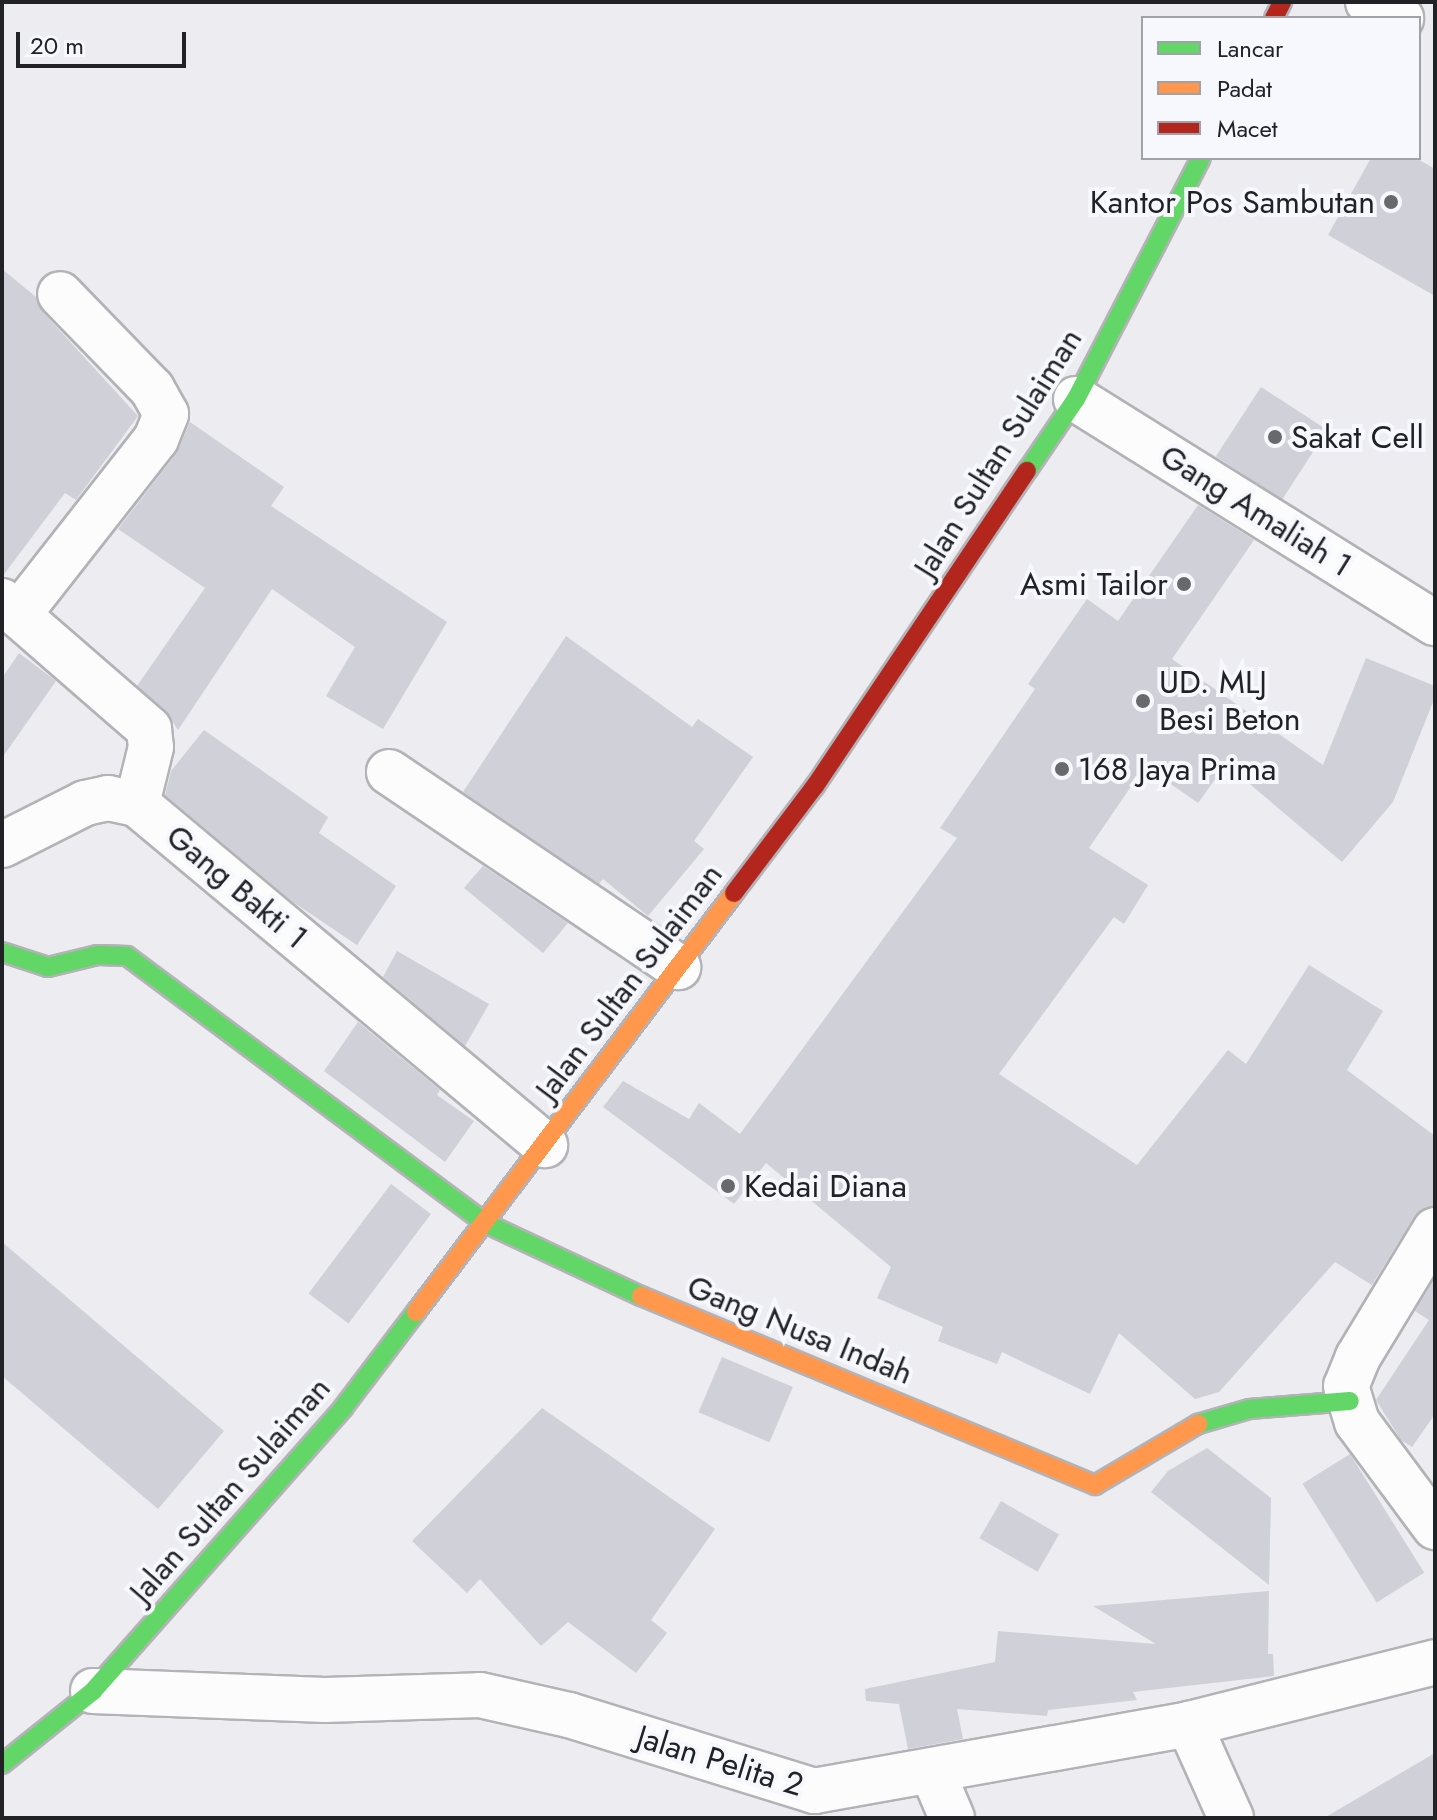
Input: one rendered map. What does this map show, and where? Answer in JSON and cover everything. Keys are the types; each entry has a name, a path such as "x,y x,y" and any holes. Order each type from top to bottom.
{"main road":[{"name":"Jalan Sultan Sulaiman","path":"2,1764 93,1691 343,1408 815,786 1076,399 1200,160"},
{"name":"Gang Nusa Indah","path":"2,952 48,967 98,955 127,956 485,1223 606,1282 1095,1485 1196,1425 1249,1409 1350,1401"}],"street":[{"path":"1368,2 1397,16"},
{"path":"10,608 156,439 166,414 152,389 60,294"},
{"name":"Gang Amaliah 1","path":"1076,399 1435,623"},
{"name":"Gang Bakti 1","path":"10,608 149,729 151,747 137,804 545,1145"},
{"path":"389,772 678,967"},
{"path":"2,845 85,803 108,798 137,804"},
{"path":"1435,1230 1350,1370 1346,1386 1357,1422 1435,1527"},
{"name":"Jalan Pelita 2","path":"93,1691 325,1700 480,1695 569,1715 814,1791 1189,1724 1435,1662"},
{"path":"1189,1724 1231,1818"},
{"path":"932,1771 952,1818"}],"building":[{"name":"Kantor Pos Sambutan","path":"1370,160 1419,160 1435,169 1435,296 1328,235"},
{"path":"2,269 36,297 42,311 138,416 76,500 65,493 2,577"},
{"name":"Sakat Cell","path":"1261,387 1327,430 1282,500 1216,457"},
{"path":"190,422 284,487 271,506 447,622 383,729 326,696 355,647 272,589 178,730 165,710 137,686 205,588 118,529 176,454"},
{"path":"1198,505 1254,540 1172,659 1323,765 1366,658 1435,686 1435,697 1393,802 1342,862 1226,764 1198,803 1145,766 1089,848 1148,885 1124,924 1114,917 999,1074 1137,1165 1228,1050 1246,1064 1309,965 1383,1011 1347,1070 1435,1136 1435,1205 1414,1217 1372,1285 1335,1262 1219,1392 1195,1399 1119,1333 1090,1394 1002,1352 997,1364 938,1341 943,1327 877,1298 891,1267 766,1163 734,1204 603,1107 623,1081 689,1119 699,1103 740,1134 957,838 940,828 1035,689 1028,684 1087,599 1118,621"},
{"path":"566,636 692,727 698,719 753,757 694,841 704,849 648,916 603,879 599,884 463,792"},
{"path":"19,653 56,681 2,758 2,678"},
{"path":"204,730 328,817 319,833 396,886 357,945 293,902 165,795 171,771"},
{"path":"483,866 568,923 543,953 464,888"},
{"path":"397,951 489,1004 465,1046 383,977"},
{"path":"358,1022 440,1090 437,1095 474,1121 445,1162 324,1071"},
{"path":"391,1184 431,1214 348,1324 309,1293"},
{"path":"2,1242 224,1431 158,1509 2,1376"},
{"path":"1435,1278 1435,1414 1412,1447 1401,1440 1376,1400 1429,1320 1415,1311"},
{"path":"722,1357 793,1387 769,1442 699,1412"},
{"path":"542,1408 715,1529 651,1620 667,1633 636,1673 568,1622 541,1646 480,1579 467,1593 412,1541"},
{"path":"1207,1448 1271,1498 1269,1585 1151,1492 1168,1471"},
{"path":"1350,1454 1424,1573 1377,1602 1303,1484"},
{"path":"1001,1501 1059,1534 1038,1572 980,1538"},
{"path":"1269,1591 1268,1654 1273,1654 1274,1676 1133,1692 1137,1700 1048,1710 1047,1716 957,1709 963,1739 908,1749 899,1704 866,1701 865,1689 995,1662 998,1631 1156,1644 1093,1606"},
{"path":"1435,1753 1435,1818 1324,1818"}],"traffic: fast":[{"path":"1027,471 1076,399 1200,160"},
{"path":"2,952 48,967 98,955 127,956 485,1223 641,1296"},
{"path":"2,1764 93,1691 343,1408 416,1312"},
{"path":"1198,1424 1249,1409 1350,1401"}],"traffic: slow":[{"path":"416,1312 734,893"},
{"path":"641,1296 1095,1485 1198,1424"}],"traffic: jam":[{"path":"1275,16 1282,2"},
{"path":"734,893 815,786 1027,471"}],"place":[{"name":"Kantor Pos Sambutan","path":"1391,202"},
{"name":"Sakat Cell","path":"1275,437"},
{"name":"Asmi Tailor","path":"1184,584"},
{"name":"UD. MLJ Besi Beton","path":"1143,701"},
{"name":"168 Jaya Prima","path":"1062,769"},
{"name":"Kedai Diana","path":"728,1186"}]}
